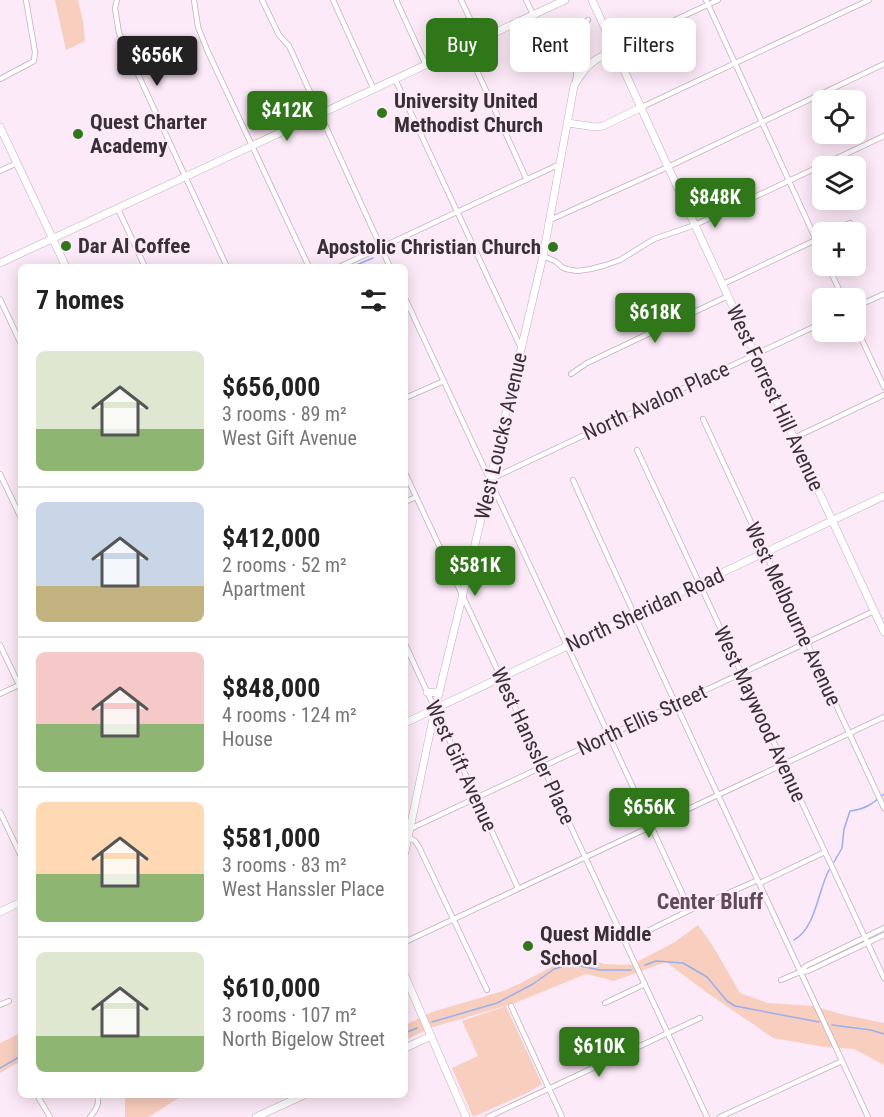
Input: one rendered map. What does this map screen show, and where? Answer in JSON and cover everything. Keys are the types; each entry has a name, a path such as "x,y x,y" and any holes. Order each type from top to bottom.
{"main road":[{"path":"498,31 565,0"},
{"name":"West Forrest Hill Avenue","path":"592,0 602,21"},
{"path":"574,86 587,66 602,56"},
{"path":"0,263 426,65"},
{"name":"West Forrest Hill Avenue","path":"626,72 884,632"},
{"name":"West Loucks Avenue","path":"408,837 435,708 543,256 574,86"},
{"path":"568,123 595,128 642,107"},
{"path":"0,127 65,264"},
{"name":"North Sheridan Road","path":"408,722 884,496"},
{"path":"427,692 439,693"},
{"path":"432,724 443,726"},
{"path":"0,912 18,903"},
{"path":"408,983 466,1117"},
{"path":"408,1047 431,1036"},
{"path":"260,1116 298,1098"}],"street":[{"path":"0,79 34,61 35,52 26,0"},
{"path":"117,0 115,8 119,33 226,264"},
{"path":"194,0 198,27 208,52 308,264"},
{"path":"262,0 279,35 289,46 389,264"},
{"path":"333,0 374,90"},
{"path":"396,0 426,65"},
{"path":"461,0 470,18"},
{"path":"526,0 533,14"},
{"path":"675,18 707,2 718,0"},
{"path":"642,107 869,0"},
{"path":"707,2 812,231"},
{"path":"550,220 884,64"},
{"path":"477,72 527,180"},
{"name":"West Loucks Avenue","path":"574,86 576,72"},
{"path":"396,79 521,348"},
{"path":"543,256 566,269 577,271 620,260 661,237 695,225 884,136"},
{"path":"0,171 17,163"},
{"path":"346,264 560,164"},
{"path":"118,208 144,264"},
{"path":"723,284 812,242"},
{"path":"866,302 884,294"},
{"path":"571,374 594,360 728,296"},
{"path":"0,299 18,338"},
{"path":"408,304 690,910"},
{"name":"North Avalon Place","path":"491,479 812,328"},
{"path":"863,342 884,387"},
{"path":"408,397 444,381"},
{"path":"794,438 884,395"},
{"name":"West Melbourne Avenue","path":"703,419 884,808"},
{"name":"West Maywood Avenue","path":"638,450 884,978"},
{"path":"0,474 18,512"},
{"name":"West Hanssler Place","path":"408,480 707,1117"},
{"path":"573,480 633,615 868,1117"},
{"path":"408,501 416,497"},
{"name":"North Ellis Street","path":"410,829 874,611"},
{"path":"0,645 18,682"},
{"name":"West Gift Avenue","path":"408,651 518,888"},
{"path":"0,694 18,687"},
{"path":"408,941 884,717"},
{"path":"0,812 18,850"},
{"path":"408,837 417,843 486,990"},
{"path":"626,942 690,910 825,852"},
{"path":"800,972 806,966 884,928"},
{"path":"782,980 807,971 884,935"},
{"path":"605,1003 645,984"},
{"path":"0,1005 9,1001"},
{"path":"511,1006 562,1117"},
{"path":"488,1117 700,1018"},
{"path":"720,1117 842,1061"},
{"path":"38,1098 50,1117"},
{"path":"90,1117 98,1107 98,1098"},
{"path":"42,1106 43,1117"}],"shaded area":[{"path":"55,0 78,0 83,22 85,41 66,50"},
{"path":"698,925 740,993 768,1003 813,1006 884,1023 884,1065 854,1049 825,1047 773,1038 666,962 614,981 586,974 515,1003 433,1027 408,1039 408,1024 432,1012 503,991 570,957 581,963 588,959 604,964 631,965 675,942"},
{"path":"506,1006 542,1084 473,1117 452,1068 478,1056 462,1021"},
{"path":"18,1034 18,1063 0,1073 0,1043"},
{"path":"125,1098 178,1098 149,1117 125,1117"}],"waterway":[{"path":"359,264 373,258"},
{"path":"834,862 842,848 844,829 850,811 868,806 884,794"},
{"path":"794,940 807,927 812,918 829,870"},
{"path":"645,965 656,961 683,963 707,977 727,1001 735,1006 819,1022"},
{"path":"432,1022 497,1003 533,984 554,969 564,966 575,965 600,970 631,970"},
{"path":"832,1025 884,1034"},
{"path":"408,1032 417,1028"},
{"path":"0,1068 18,1058"}],"place":[{"name":"University United Methodist Church","path":"382,113"},
{"name":"Quest Charter Academy","path":"78,134"},
{"name":"Dar Al Coffee","path":"66,246"},
{"name":"Apostolic Christian Church","path":"553,247"},
{"name":"Quest Middle School","path":"528,946"}],"district":[{"name":"Center Bluff","path":"710,901"}]}
